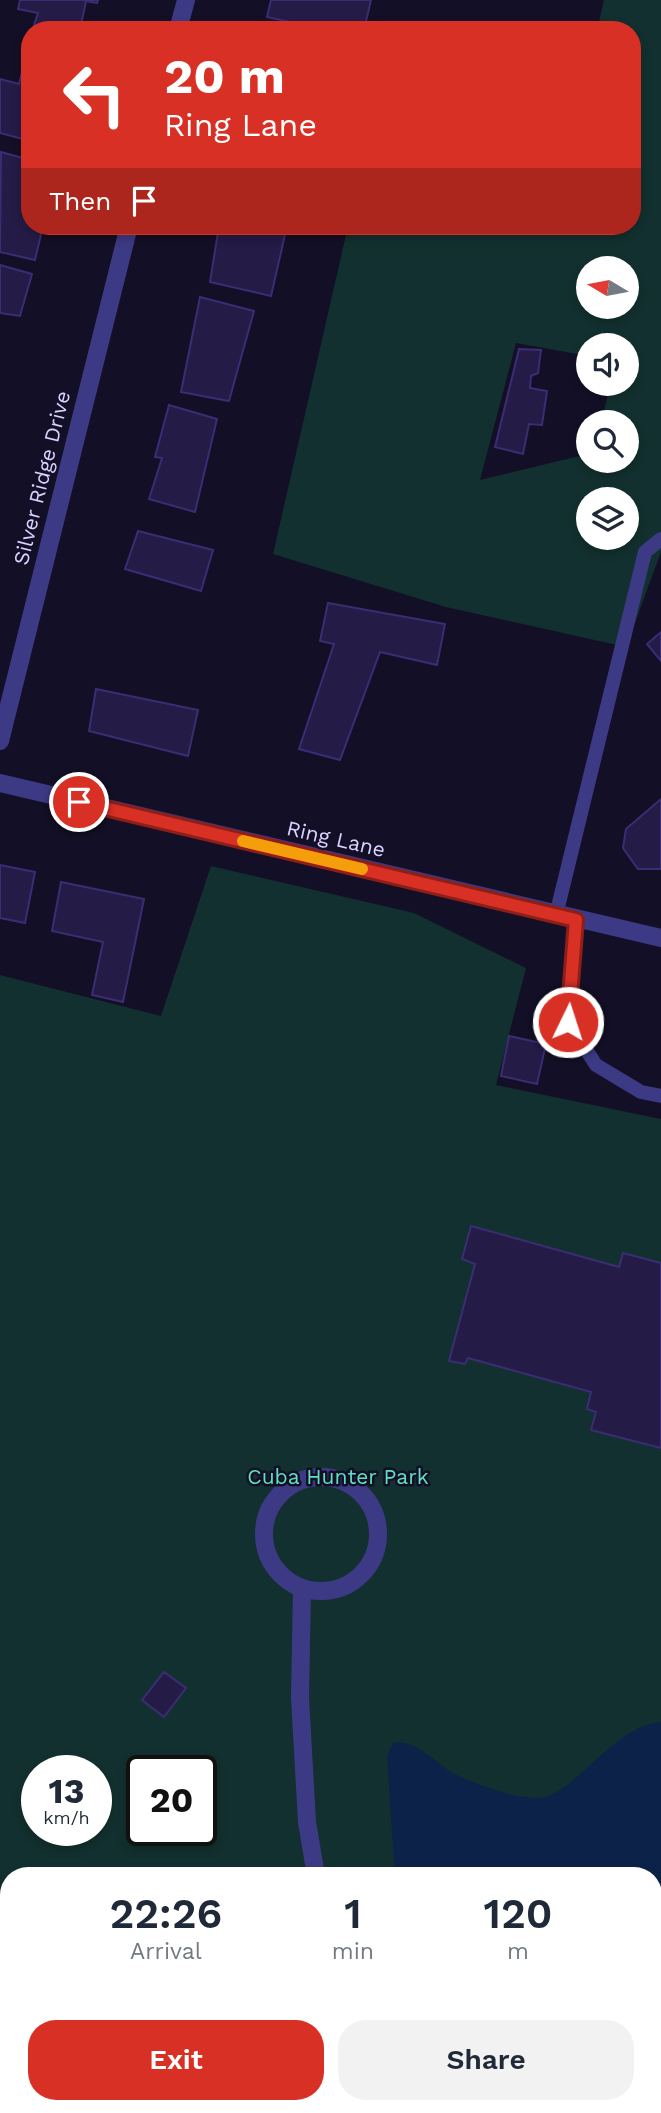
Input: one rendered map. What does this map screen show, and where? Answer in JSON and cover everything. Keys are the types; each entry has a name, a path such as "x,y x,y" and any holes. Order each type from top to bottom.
{"street":[{"path":"180,21 186,0"},
{"name":"Silver Ridge Drive","path":"0,741 127,235"},
{"name":"Ring Lane","path":"0,783 661,938"},
{"path":"316,1476 335,1477 352,1485 366,1497 376,1515 379,1534 375,1553 354,1581 337,1589 320,1592 302,1588 284,1579 271,1563 264,1544 264,1524 271,1505 283,1491 298,1480 316,1476"},
{"path":"302,1588 300,1698 307,1822 314,1867"}],"lane":[{"path":"556,915 645,552 661,539"},
{"path":"576,920 568,1022 596,1065 641,1092 661,1096"}],"green space":[{"path":"604,0 661,0 661,552 626,647 446,607 273,554 346,235 641,235 641,21 599,21","holes":["576,333 639,333 639,396 608,396 604,410 639,410 639,473 576,473 576,457 480,480 516,343 576,354"]},
{"name":"Cuba Hunter Park","path":"211,866 414,913 526,968 496,1085 661,1119 661,1867 0,1867 0,975 161,1016"}],"water":[{"path":"661,1722 661,1867 394,1867 387,1756 393,1743 419,1749 451,1772 477,1784 536,1798 564,1788 609,1748 643,1726"}],"building":[{"path":"20,0 98,0 97,3 86,1 82,21 35,21 38,13 18,9"},
{"path":"271,0 371,0 366,21 285,21 267,17"},
{"path":"21,76 21,139 0,133 0,79 19,84"},
{"path":"1,152 21,158 21,235 41,235 35,260 0,252"},
{"path":"218,235 285,235 271,296 210,282"},
{"path":"0,265 32,274 20,316 0,313"},
{"path":"200,297 254,311 229,401 181,392"},
{"path":"519,349 541,350 538,373 531,376 530,388 547,391 542,425 529,424 523,454 495,447"},
{"path":"169,405 217,419 195,512 149,499 162,458 155,457"},
{"path":"138,531 213,550 201,591 125,569"},
{"path":"328,603 445,624 437,665 380,652 340,760 299,749 334,644 320,641"},
{"path":"661,632 661,661 647,644"},
{"path":"96,689 198,710 188,756 89,731"},
{"path":"661,799 661,869 638,869 623,848 626,829"},
{"path":"0,865 35,872 25,923 0,918"},
{"path":"61,882 144,899 123,1002 92,995 103,942 52,931"},
{"path":"509,1036 546,1044 537,1084 501,1076"},
{"path":"471,1226 619,1267 623,1253 661,1263 661,1448 591,1430 596,1412 587,1409 591,1392 468,1358 465,1364 449,1361 475,1264 462,1259"},
{"path":"164,1672 186,1688 164,1717 142,1700"}],"slow traffic":[{"path":"243,841 362,869"}],"route":[{"path":"79,802 576,920 568,1022"}]}
